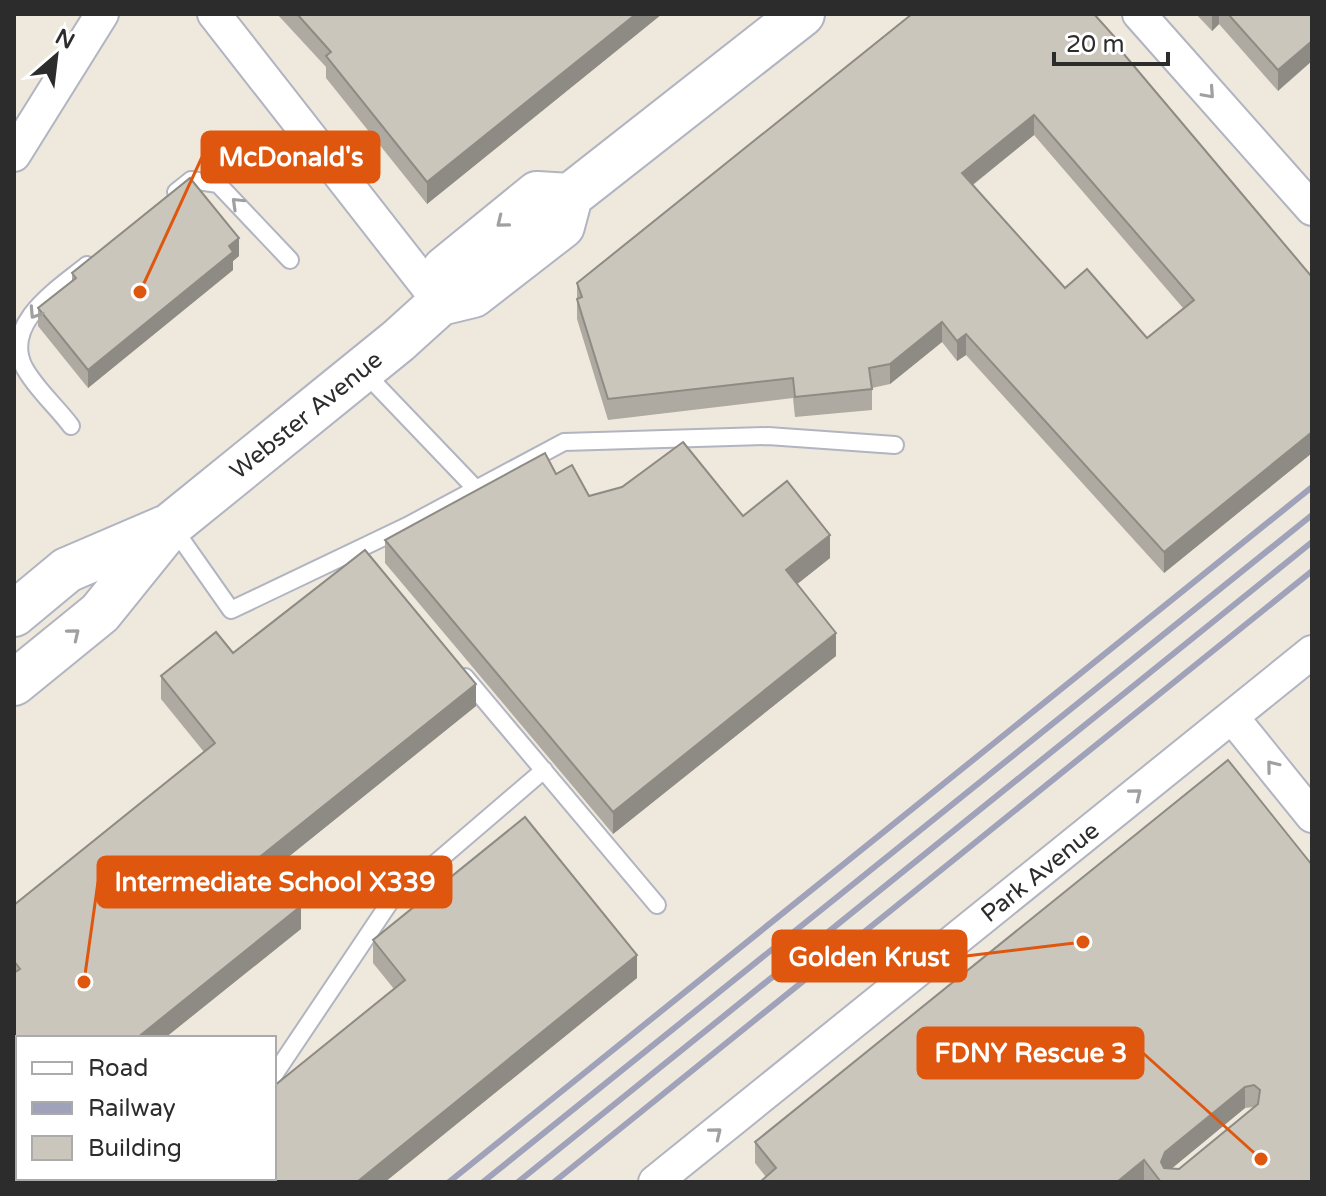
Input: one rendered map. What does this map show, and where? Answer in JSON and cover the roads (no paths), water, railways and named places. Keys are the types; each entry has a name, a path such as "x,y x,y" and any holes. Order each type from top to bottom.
{"main road":[{"path":"440,303 445,269 537,194 570,196 802,14"},
{"name":"Webster Avenue","path":"14,683 100,613 171,525 440,303"},
{"name":"Webster Avenue","path":"14,614 67,570 171,525"}],"street":[{"path":"14,155 102,14"},
{"path":"214,14 440,303"},
{"path":"1139,14 1312,209"},
{"name":"Park Avenue","path":"655,1182 1312,652"},
{"path":"1232,717 1312,816"}],"lane":[{"path":"167,199 191,180 218,184 290,260"},
{"path":"71,426 24,366 19,342 35,307 95,258"},
{"path":"362,370 476,489"},
{"path":"171,525 231,610 363,554 564,442 768,436 895,445"},
{"path":"454,664 657,905"},
{"path":"276,1072 390,902 544,770"}],"railway":[{"path":"449,1182 1312,487"},
{"path":"483,1182 1312,515"},
{"path":"518,1182 1312,542"},
{"path":"554,1182 1312,571"}],"place":[{"name":"McDonald's","path":"140,292"},
{"name":"Golden Krust","path":"1083,942"},
{"name":"Intermediate School X339","path":"84,982"},
{"name":"FDNY Rescue 3","path":"1261,1159"}]}
